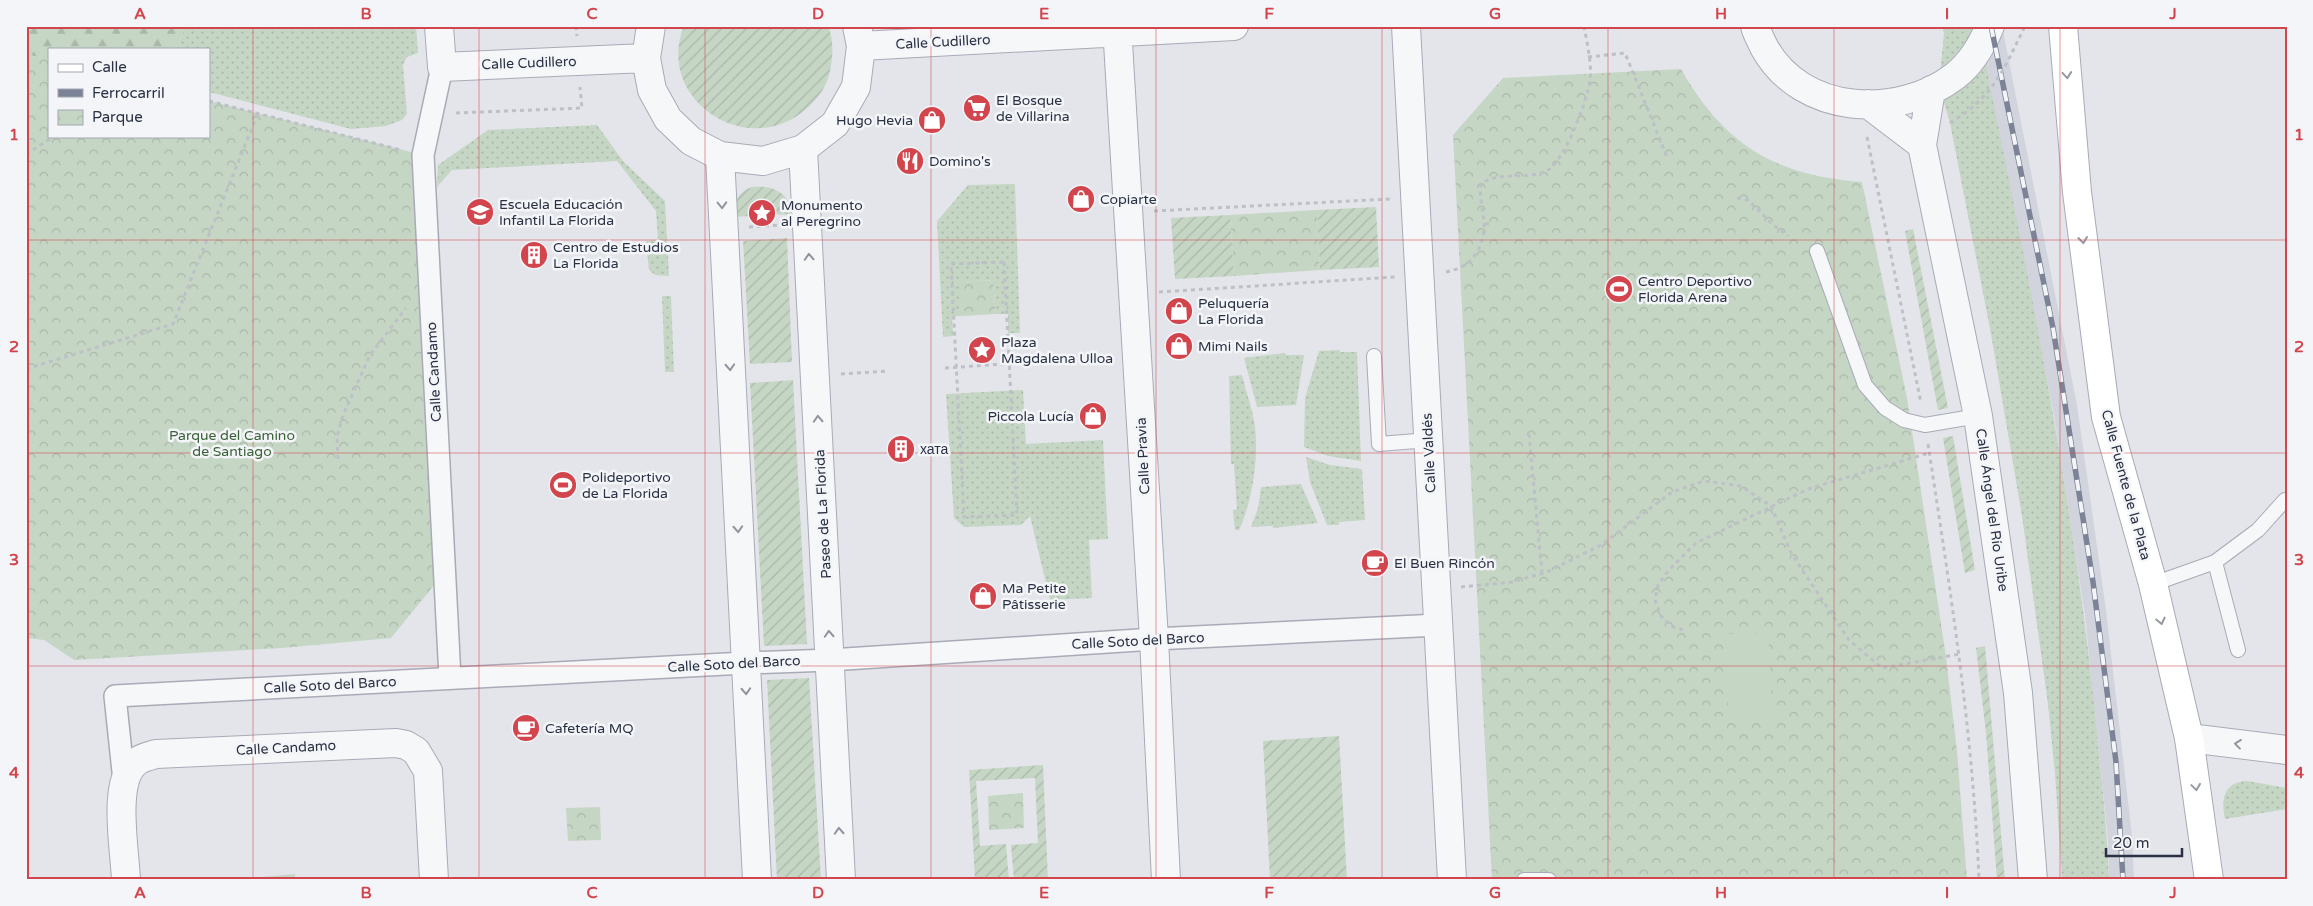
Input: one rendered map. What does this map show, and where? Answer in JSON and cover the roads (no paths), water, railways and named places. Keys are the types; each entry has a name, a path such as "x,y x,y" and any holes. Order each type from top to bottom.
{"main road":[{"name":"Calle Fuente de la Plata","path":"2063,26 2077,192 2106,417 2153,584 2189,738 2209,880"}],"street":[{"path":"439,26 442,67"},
{"path":"651,26 646,58 652,90 668,119 691,141 720,156 762,161 803,149 836,124 856,87 859,36"},
{"name":"Calle Cudillero","path":"859,36 1234,26"},
{"name":"Calle Valdés","path":"1406,26 1452,880"},
{"path":"1753,28 1772,61 1787,78 1809,92 1836,102 1864,104 1894,103 1935,88 1968,64 1978,52 1990,26"},
{"name":"Calle Pravia","path":"1117,29 1154,639 1166,880"},
{"name":"Calle Cudillero","path":"442,67 646,58"},
{"name":"Calle Candamo","path":"442,67 423,155 450,678"},
{"name":"Calle Ángel del Río Uribe","path":"1935,88 1922,145 1978,416 2018,693 2034,880"},
{"path":"1864,104 1922,145"},
{"name":"Paseo de La Florida","path":"803,149 841,880"},
{"path":"720,156 757,880"},
{"name":"Calle Soto del Barco","path":"124,781 115,696 745,662 830,660 1154,639 1438,625"},
{"path":"2189,738 2287,750"},
{"name":"Calle Candamo","path":"124,781 135,762 156,754 364,744 396,743 406,745 416,751 428,771 434,880"},
{"path":"124,781 122,798 126,880"}],"lane":[{"path":"1817,251 1865,384 1885,408 1904,420 1925,425 1978,416"},
{"path":"1374,356 1380,444 1428,440"},
{"path":"2153,584 2215,562 2258,530 2285,500"},
{"path":"2215,562 2238,650"},
{"path":"1524,880 1549,880"}],"railway":[{"path":"1991,26 2053,328 2093,582 2116,762 2123,880"}],"place":[{"name":"El Bosque de Villarina","path":"977,108"},
{"name":"Hugo Hevia","path":"932,120"},
{"name":"Domino's","path":"910,161"},
{"name":"Copiarte","path":"1081,199"},
{"name":"Escuela Educación Infantil La Florida","path":"480,212"},
{"name":"Monumento al Peregrino","path":"762,213"},
{"name":"Centro de Estudios La Florida","path":"534,255"},
{"name":"Centro Deportivo Florida Arena","path":"1619,289"},
{"name":"Peluquería La Florida","path":"1179,311"},
{"name":"Mimi Nails","path":"1179,346"},
{"name":"Plaza Magdalena Ulloa","path":"982,350"},
{"name":"Piccola Lucía","path":"1093,416"},
{"name":"хата","path":"901,449"},
{"name":"Polideportivo de La Florida","path":"563,485"},
{"name":"El Buen Rincón","path":"1375,563"},
{"name":"Ma Petite Pâtisserie","path":"983,596"},
{"name":"Cafetería MQ","path":"526,728"}],"park label":[{"name":"Parque del Camino de Santiago","path":"232,444"}]}
